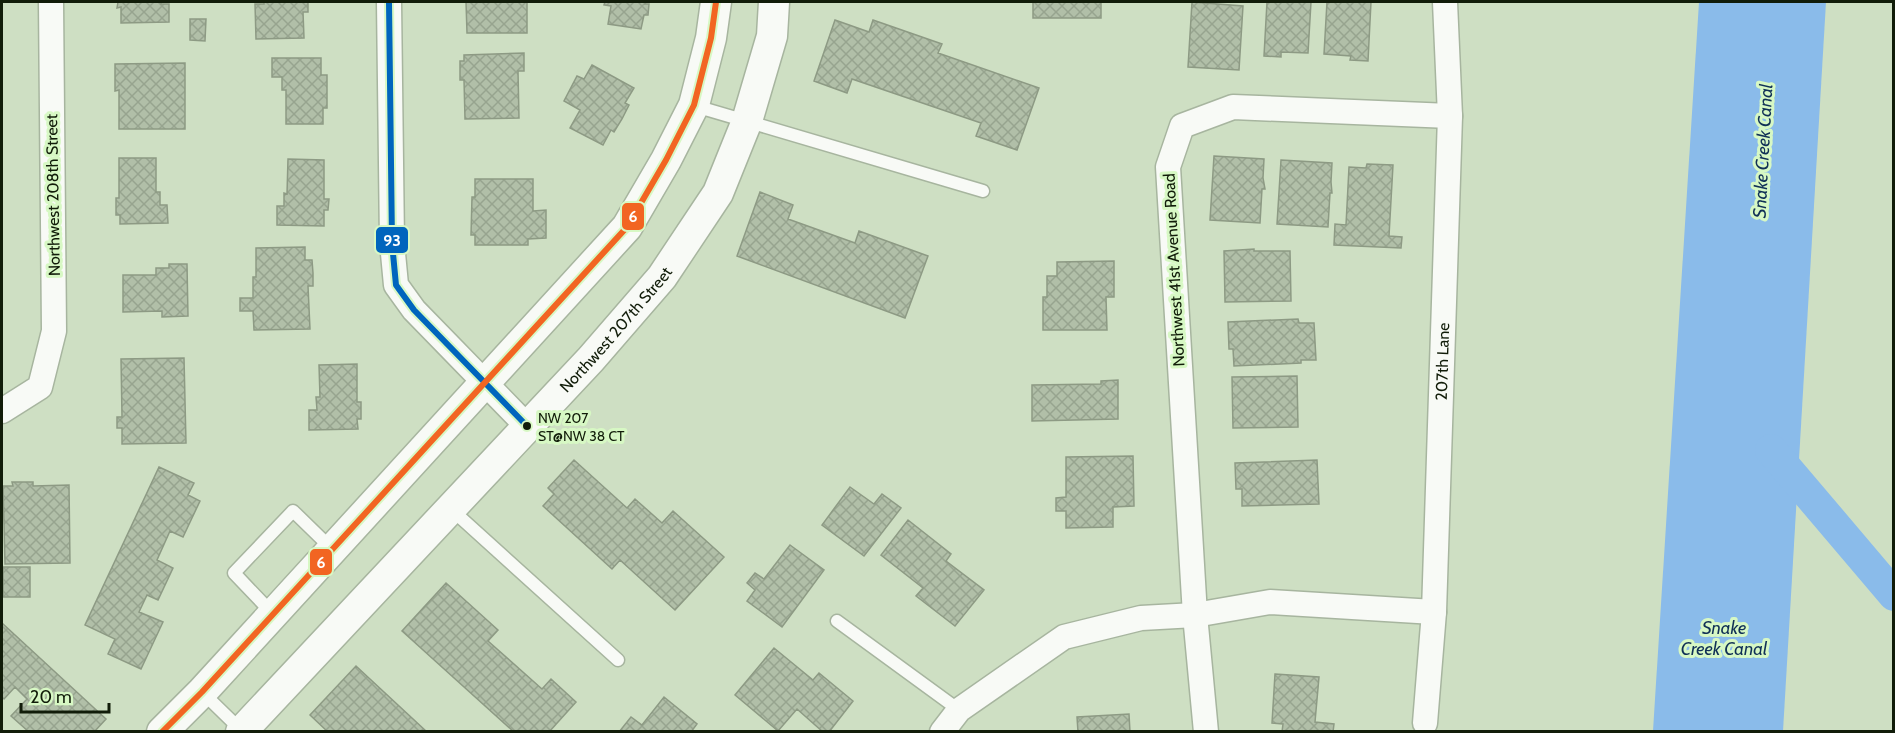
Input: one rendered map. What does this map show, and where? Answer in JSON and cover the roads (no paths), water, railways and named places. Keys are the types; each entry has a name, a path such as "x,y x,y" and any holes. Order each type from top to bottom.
{"street":[{"name":"Northwest 208th Street","path":"2,411 40,387 54,331 51,2"},
{"path":"389,2 392,243 396,285 414,310 527,426"},
{"path":"162,732 202,692 627,226 666,160 694,105 711,38 716,2"},
{"name":"Northwest 207th Street","path":"241,731 591,359 662,277 718,193 747,121 772,36 774,2"},
{"name":"207th Lane","path":"1425,723 1434,612 1450,116 1445,2"},
{"name":"Northwest 41st Avenue Road","path":"1206,732 1195,615 1168,167 1182,126 1233,107 1450,116"},
{"path":"942,732 958,710 1064,637 1141,618 1195,615 1270,602 1434,612"}],"lane":[{"path":"694,105 983,192"},
{"path":"450,508 618,660"},
{"path":"273,614 234,573 293,511 332,549"},
{"path":"837,621 958,710"},
{"path":"202,692 241,731"}],"water":[{"name":"Snake Creek Canal","path":"1699,2 1826,2 1783,731 1653,731"}],"waterway":[{"path":"1771,450 1894,595"}],"place":[{"name":"NW 207 ST@NW 38 CT","path":"527,426"}]}
